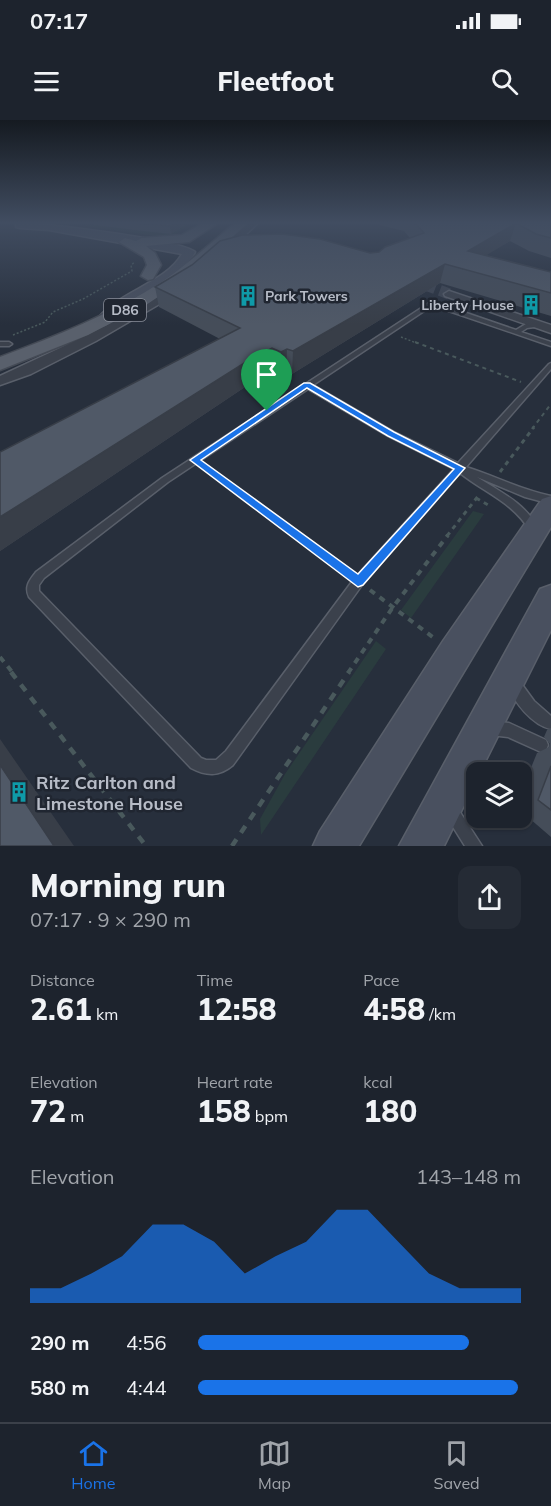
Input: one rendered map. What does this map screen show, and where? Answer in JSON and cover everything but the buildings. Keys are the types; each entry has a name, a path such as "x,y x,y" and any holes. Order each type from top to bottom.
{"main road":[{"name":"D86","path":"6,342 93,308 176,257"},
{"name":"D86","path":"0,364 103,322 159,291 204,257"}],"street":[{"path":"103,322 116,307 153,284 176,257"},
{"path":"0,381 26,371 153,304 189,280 209,257"},
{"path":"449,294 546,327"},
{"path":"335,846 455,653 543,519"},
{"path":"421,846 551,599"}],"lane":[{"path":"551,344 434,305 429,306 194,460 40,575 33,584 33,593 196,763 202,767 214,768 227,762 358,582 551,365"},
{"path":"503,312 509,321 506,328"},
{"path":"516,332 526,326 546,327"},
{"path":"307,385 391,434 489,484 520,509 543,519"},
{"path":"489,484 551,500"},
{"path":"510,675 527,705 550,723"},
{"path":"482,728 509,730 541,745"},
{"path":"446,797 451,812 474,846"}],"path":[{"path":"6,342 45,322 53,312 83,299 132,271 132,262 170,257"},
{"path":"388,332 532,386"},
{"path":"232,846 393,607 551,404"},
{"path":"194,460 455,653"},
{"path":"0,657 146,846"}],"shaded area":[{"path":"473,511 484,514 411,618 401,610"},
{"path":"376,641 386,649 261,835 260,819 285,774"}],"tunnel":[{"path":"410,279 449,294"}],"place":[{"name":"Park Towers","path":"248,296"},
{"name":"Liberty House","path":"531,305"},
{"name":"Ritz Carlton and Limestone House","path":"19,792"}],"route":[{"path":"307,385 391,434 460,468 358,582 194,460 267,411 307,385"}]}
